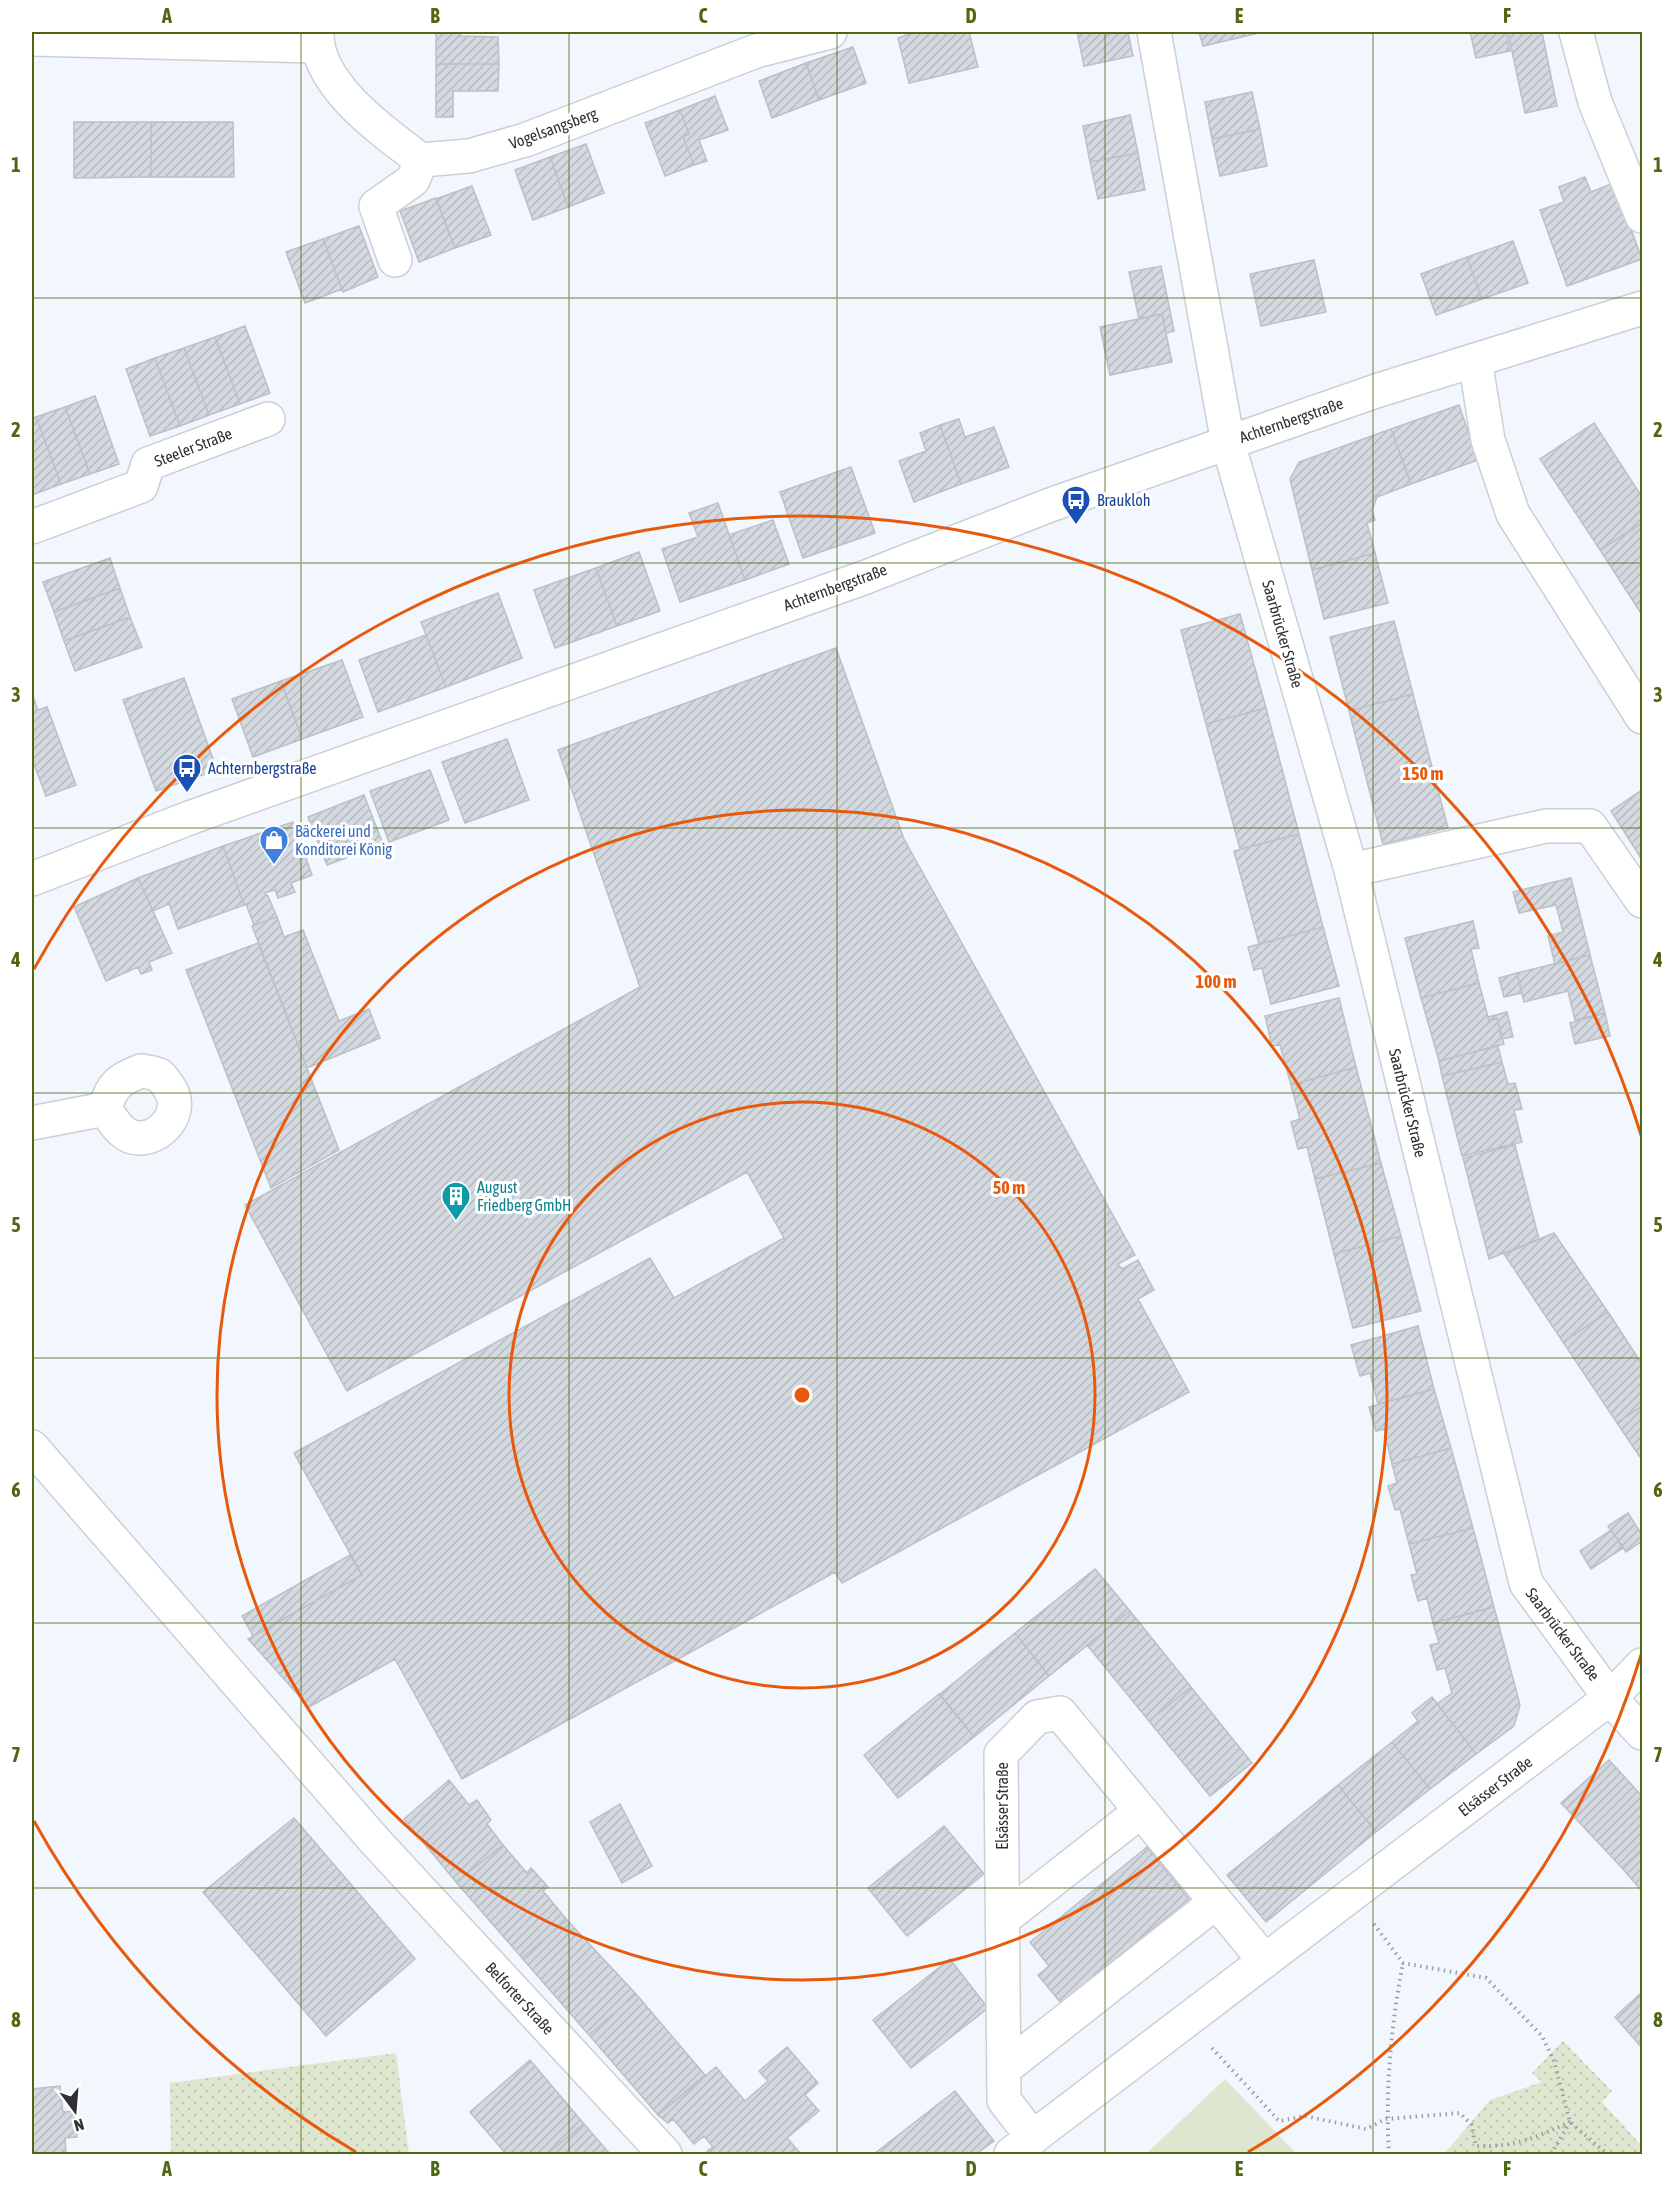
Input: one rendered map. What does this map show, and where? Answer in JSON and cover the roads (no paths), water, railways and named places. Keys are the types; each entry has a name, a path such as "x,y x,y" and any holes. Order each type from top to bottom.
{"street":[{"name":"Vogelsangsberg","path":"421,160 469,156 525,140 754,41 830,32"},
{"path":"1154,32 1228,442"},
{"path":"1576,32 1595,102 1635,174 1642,216"},
{"path":"32,39 317,39 328,72 372,123 421,160 413,180 376,206 395,260"},
{"name":"Achternbergstraße","path":"32,879 192,817 866,577 1050,505 1228,442 1475,360 1642,308"},
{"path":"1475,360 1488,440 1513,514 1642,717"},
{"name":"Steeler Straße","path":"32,527 141,486 148,464 268,419"},
{"name":"Saarbrücker Straße","path":"1228,442 1351,870 1526,1583 1610,1698 1642,1733"},
{"path":"1351,870 1545,826 1590,826 1642,901"},
{"path":"32,1123 105,1108"},
{"name":"Belforter Straße","path":"32,1447 375,1841 665,2154"},
{"name":"Elsässer Straße","path":"1265,1961 1060,1713 1036,1717 1001,1754 1005,2100 1022,2146 1351,1896 1610,1698 1642,1665"},
{"path":"1002,1920 1141,1811"},
{"path":"1004,2069 1216,1902"}],"place":[{"name":"Braukloh","path":"1076,526"},
{"name":"Achternbergstraße","path":"187,794"},
{"name":"Bäckerei und Konditorei König","path":"274,866"},
{"name":"August Friedberg GmbH","path":"456,1222"}]}
